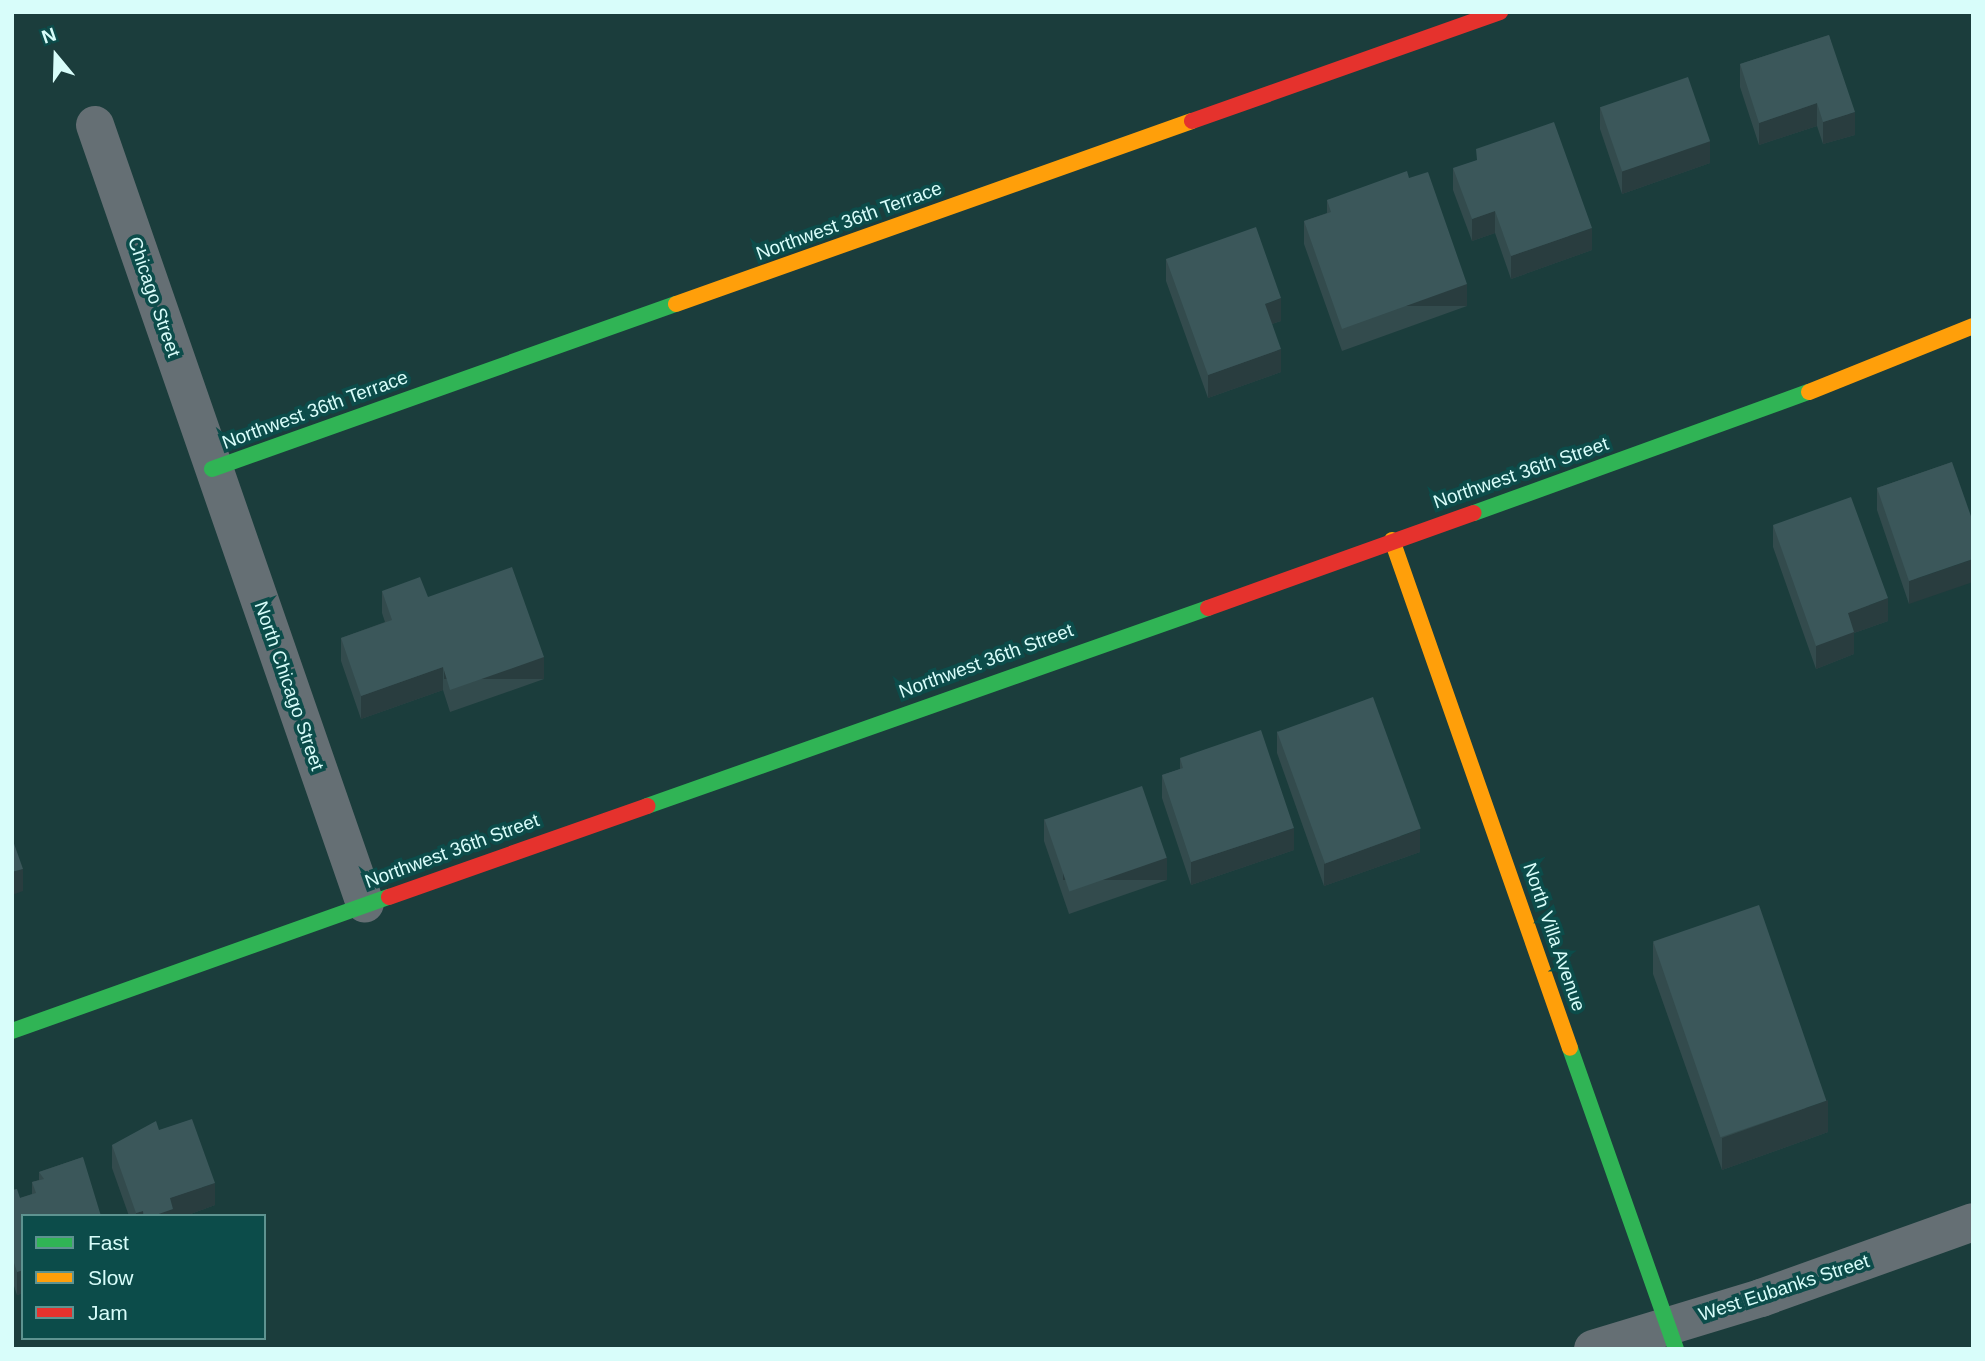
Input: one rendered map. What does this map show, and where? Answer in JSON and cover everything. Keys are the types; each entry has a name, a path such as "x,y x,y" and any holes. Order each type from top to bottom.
{"street":[{"name":"Northwest 36th Terrace","path":"212,469 1500,12"},
{"name":"Chicago Street","path":"95,125 212,469"},
{"name":"Northwest 36th Street","path":"12,1031 1392,540 1730,423 1973,326"},
{"name":"North Chicago Street","path":"212,469 365,904"},
{"name":"North Villa Avenue","path":"1392,540 1672,1337"},
{"name":"West Eubanks Street","path":"1593,1349 1672,1337 1973,1222"}],"building":[{"path":"1829,35 1855,112 1823,122 1817,103 1759,123 1740,64"},
{"path":"1688,77 1710,141 1622,172 1600,107"},
{"path":"1554,122 1592,228 1511,256 1495,211 1472,219 1453,168 1477,160 1476,149"},
{"path":"1407,171 1409,178 1428,172 1467,284 1342,329 1304,221 1331,212 1327,200"},
{"path":"1256,227 1281,298 1265,304 1281,349 1208,375 1166,259"},
{"path":"1952,462 1973,522 1973,559 1909,581 1877,488"},
{"path":"1851,497 1888,598 1848,613 1854,632 1816,646 1773,525"},
{"path":"512,567 544,657 450,690 443,667 361,696 341,638 392,620 382,591 420,577 428,597"},
{"path":"1373,697 1421,829 1325,863 1277,732"},
{"path":"1261,730 1294,828 1191,862 1162,775 1183,768 1180,758"},
{"path":"1142,786 1167,858 1069,891 1045,820"},
{"path":"12,838 23,869 12,872"},
{"path":"1759,905 1826,1101 1720,1137 1653,941"},
{"path":"192,1119 215,1183 170,1198 173,1209 159,1214 144,1214 143,1211 136,1213 112,1145 156,1121 159,1130"},
{"path":"83,1157 100,1214 21,1214 21,1271 17,1272 12,1257 12,1190 17,1189 20,1198 36,1193 32,1182 44,1179 39,1172"}],"traffic: fast":[{"path":"212,469 676,304"},
{"path":"1474,513 1809,392"},
{"path":"647,806 1208,608"},
{"path":"12,1031 389,897"},
{"path":"1570,1048 1676,1349"}],"traffic: slow":[{"path":"676,304 1192,121"},
{"path":"1809,392 1973,326"},
{"path":"1392,540 1570,1048"}],"traffic: jam":[{"path":"1192,121 1500,12"},
{"path":"1208,608 1474,513"},
{"path":"389,897 647,806"}]}
